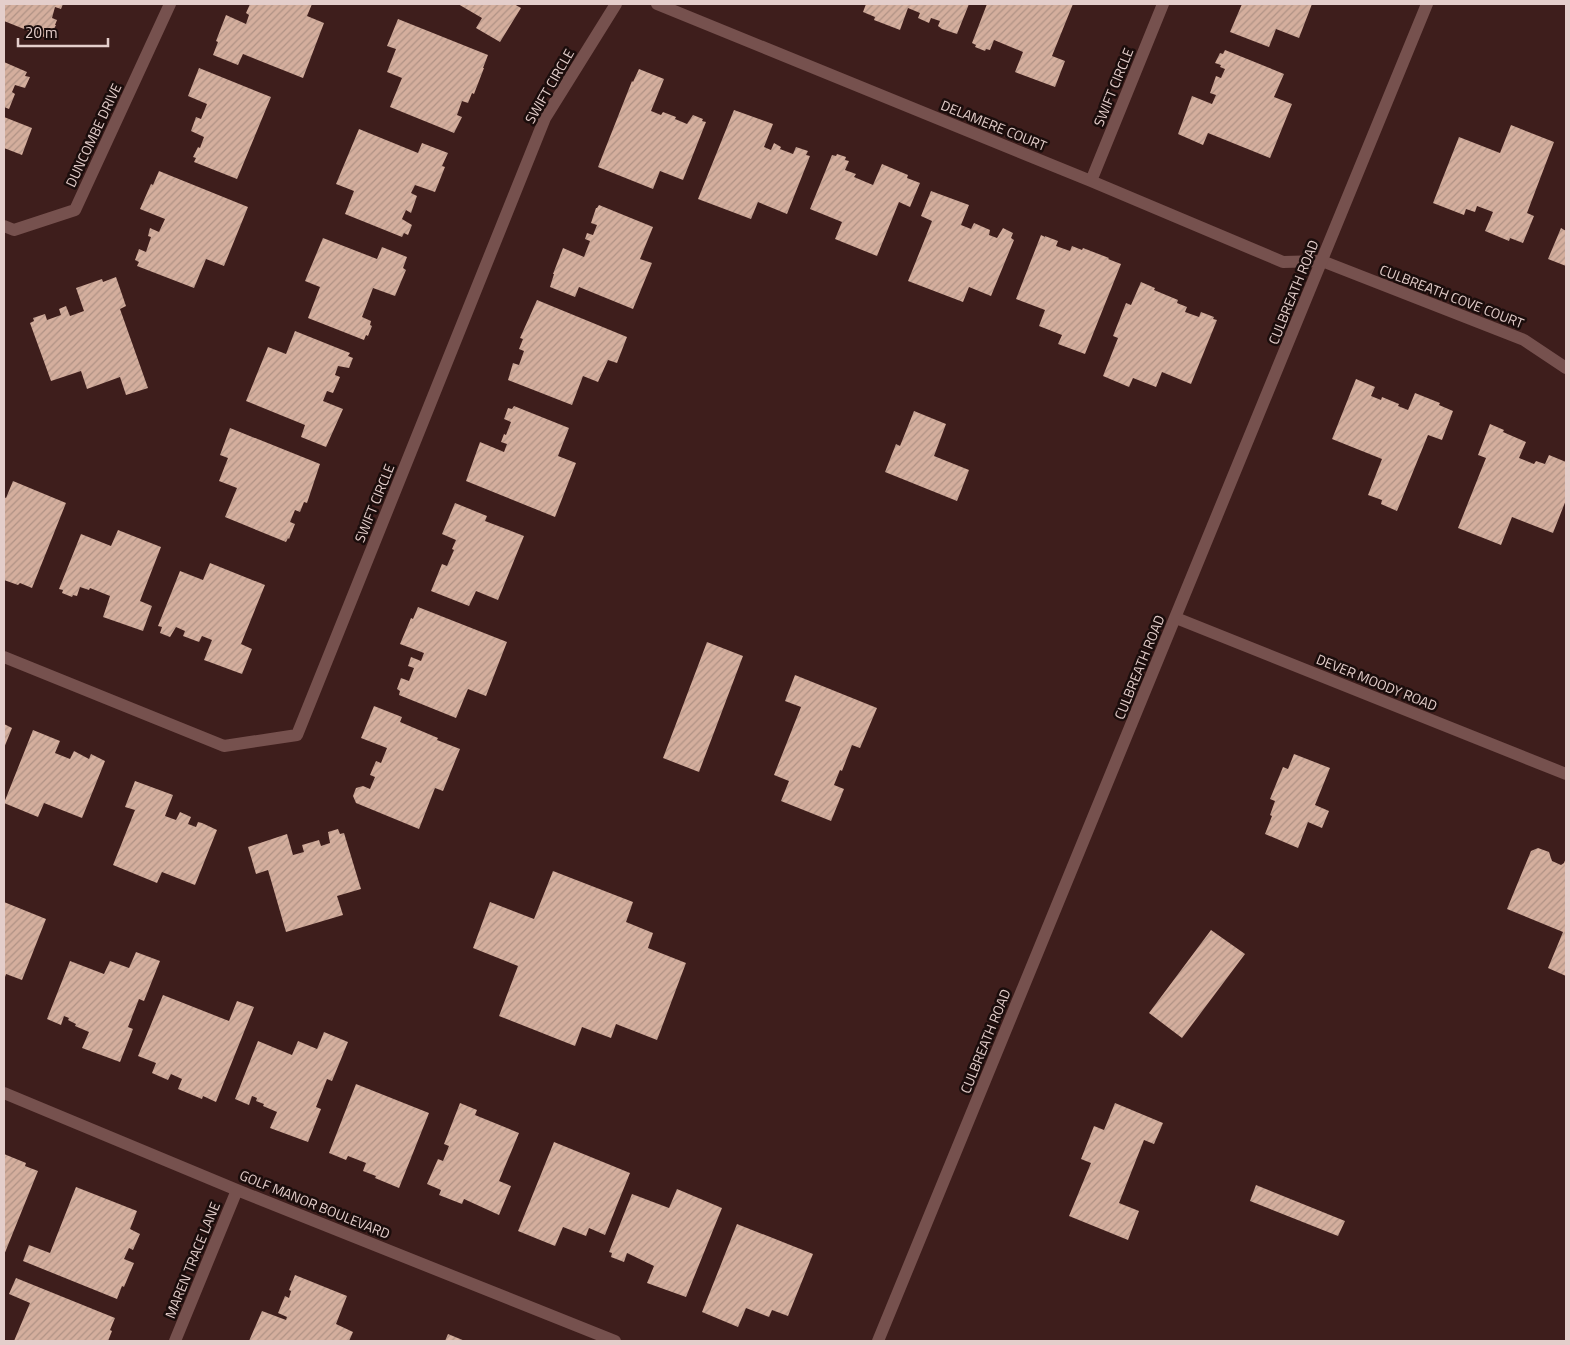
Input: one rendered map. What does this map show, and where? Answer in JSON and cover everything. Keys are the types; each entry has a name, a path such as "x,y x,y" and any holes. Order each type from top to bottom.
{"street":[{"name":"DUNCOMBE DRIVE","path":"4,226 14,230 74,210 170,4"},
{"name":"SWIFT CIRCLE","path":"4,657 224,746 297,735 545,118 616,4"},
{"name":"DELAMERE COURT","path":"657,4 1091,181 1283,262 1322,261"},
{"name":"SWIFT CIRCLE","path":"1091,181 1162,4"},
{"name":"CULBREATH ROAD","path":"878,1341 1427,4"},
{"name":"CULBREATH COVE COURT","path":"1322,261 1524,340 1566,368"},
{"name":"DEVER MOODY ROAD","path":"1176,618 1566,774"},
{"name":"GOLF MANOR BOULEVARD","path":"4,1093 602,1339 615,1341"},
{"name":"MAREN TRACE LANE","path":"175,1341 237,1190"}],"building":[{"path":"5,4 63,4 61,9 55,7 52,18 57,20 49,39 4,21"},
{"path":"250,4 312,4 307,16 324,23 303,78 243,54 238,65 213,55 226,15 246,24 249,15 246,13"},
{"path":"458,4 514,4 521,8 500,42 476,28 482,18"},
{"path":"866,4 969,4 957,34 938,26 940,21 931,18 929,23 918,18 920,13 908,8 900,30 874,20 875,17 863,12"},
{"path":"987,4 1073,4 1052,56 1065,61 1055,87 1015,72 1023,52 994,40 990,50 986,49 985,51 975,47 976,45 972,43"},
{"path":"1242,4 1312,4 1299,38 1276,29 1269,47 1230,32"},
{"path":"398,19 488,55 474,94 472,93 468,103 462,101 457,115 462,117 454,133 390,107 402,78 387,72 396,49 387,46"},
{"path":"1225,50 1284,74 1274,97 1292,104 1270,158 1208,133 1203,145 1178,134 1192,96 1212,104 1216,95 1210,93 1216,76 1221,78 1225,69 1215,63 1220,53 1223,54"},
{"path":"4,62 27,72 25,76 30,77 25,88 15,85 12,92 15,94 9,109 4,107"},
{"path":"199,68 271,97 237,179 194,162 196,158 193,157 198,147 200,148 204,137 191,131 196,117 201,119 207,104 188,96"},
{"path":"639,69 664,79 651,111 661,115 663,112 687,124 693,115 706,122 683,180 660,171 653,189 598,167 632,81"},
{"path":"734,110 773,124 764,147 771,150 774,143 781,147 780,149 793,154 796,147 808,151 806,155 810,156 787,214 758,202 751,219 698,199"},
{"path":"4,117 32,128 22,155 4,148"},
{"path":"1511,125 1554,142 1527,213 1534,216 1523,243 1510,238 1509,241 1485,231 1493,212 1477,206 1475,212 1466,209 1464,215 1433,203 1459,137 1500,153"},
{"path":"359,129 418,153 422,143 448,153 442,166 445,167 435,192 415,185 411,193 417,196 411,213 406,210 402,219 412,225 408,235 404,233 402,237 345,214 354,191 336,184"},
{"path":"837,154 846,157 845,160 849,161 845,170 856,174 854,177 873,185 882,164 908,175 907,178 920,183 910,207 899,202 877,256 835,239 842,222 810,209 832,155 836,156"},
{"path":"159,171 248,207 224,266 206,259 194,288 137,266 139,262 135,260 139,249 146,252 151,237 148,236 150,228 159,232 165,219 140,209"},
{"path":"931,191 969,205 961,225 971,229 974,223 990,230 989,235 997,238 1003,228 1013,233 1011,238 1014,240 991,296 969,287 963,302 908,281 932,221 921,216"},
{"path":"599,205 653,227 640,259 652,263 633,309 579,287 575,297 550,287 563,248 584,257 590,241 585,239 587,233 593,235 597,225 591,223 596,208"},
{"path":"1561,228 1566,231 1566,266 1548,259"},
{"path":"1041,235 1058,241 1056,246 1070,251 1072,246 1082,250 1083,248 1121,264 1085,354 1058,344 1062,335 1039,326 1045,310 1016,299"},
{"path":"323,238 377,259 382,247 407,257 403,268 406,270 395,296 373,288 362,317 371,321 370,325 372,326 364,340 308,318 320,287 305,281"},
{"path":"116,277 126,306 120,309 148,388 126,395 120,377 87,389 81,371 51,381 30,323 34,321 33,318 45,314 47,320 61,315 59,309 66,306 70,316 84,311 76,288 102,279 103,282"},
{"path":"1141,282 1155,288 1154,290 1178,300 1177,303 1187,307 1185,312 1199,317 1201,312 1217,320 1191,384 1162,372 1156,387 1133,378 1129,387 1103,376 1118,338 1113,336 1126,303 1131,305"},
{"path":"537,300 627,337 617,363 608,360 598,382 583,376 572,405 508,380 513,363 519,365 524,351 519,349 523,339 520,338"},
{"path":"295,331 350,353 348,356 353,358 349,368 338,366 335,375 340,377 333,393 327,391 323,401 343,409 326,447 301,437 305,425 246,401 268,347 286,354"},
{"path":"1356,379 1375,387 1371,396 1381,400 1382,397 1408,410 1415,393 1440,403 1439,405 1453,411 1442,440 1428,435 1397,511 1381,504 1382,500 1368,495 1382,459 1332,439"},
{"path":"514,406 569,428 558,456 576,463 555,517 466,481 480,442 504,452 507,444 501,442 511,422 504,419 508,408 512,409"},
{"path":"914,411 946,424 934,456 969,470 957,501 885,472 896,444 900,446"},
{"path":"1490,424 1526,442 1519,458 1534,464 1536,461 1545,464 1549,455 1566,462 1566,500 1553,533 1512,517 1501,545 1458,528 1486,458 1478,455"},
{"path":"230,428 320,464 307,503 304,502 300,512 295,510 290,522 295,524 286,542 225,517 237,488 219,481 228,458 220,455"},
{"path":"13,481 66,503 32,588 20,583 18,585 4,580 4,497 6,498"},
{"path":"455,503 487,516 485,521 524,536 498,600 476,591 469,606 431,591 442,564 447,566 454,550 452,549 456,540 442,534"},
{"path":"118,530 161,547 140,601 152,606 143,631 103,617 110,596 90,588 89,590 80,587 77,596 73,595 72,597 62,593 63,590 59,589 81,534 111,546"},
{"path":"210,563 265,585 241,644 252,649 242,674 204,660 212,640 202,636 199,642 183,636 185,631 176,627 170,637 160,633 162,627 158,626 180,571 203,580"},
{"path":"418,607 507,642 486,696 468,689 456,718 399,695 400,691 397,689 401,678 409,681 414,668 408,666 411,657 421,661 424,653 400,644"},
{"path":"707,642 743,656 699,772 663,758"},
{"path":"795,675 877,708 860,748 852,745 842,771 840,770 834,785 844,789 831,821 781,801 789,781 774,775 801,707 785,701"},
{"path":"374,706 402,717 400,722 460,749 443,791 435,788 419,829 356,803 353,796 356,788 363,786 370,789 375,777 370,775 376,761 381,763 387,748 361,738"},
{"path":"4,724 12,728 4,748"},
{"path":"33,730 60,741 55,753 70,759 74,751 89,759 91,754 105,761 82,818 44,803 38,817 4,803"},
{"path":"1294,754 1330,768 1315,805 1329,811 1322,828 1308,822 1298,848 1265,834 1275,801 1270,799 1283,767 1288,769"},
{"path":"135,781 173,795 165,816 176,820 180,812 191,817 188,824 196,827 198,822 217,830 195,885 162,872 157,883 113,865 135,810 125,807"},
{"path":"338,829 340,834 344,833 361,889 337,896 343,915 286,932 268,870 256,874 248,847 287,834 293,855 304,852 302,845 319,840 321,846 330,843 328,832"},
{"path":"1538,848 1549,852 1552,861 1561,865 1566,858 1566,976 1548,968 1563,932 1507,909 1531,851"},
{"path":"553,871 633,902 626,922 653,933 648,948 686,963 657,1040 616,1024 611,1038 582,1027 575,1046 499,1016 518,966 473,948 490,902 534,919"},
{"path":"4,902 46,919 22,980 6,974 4,980"},
{"path":"1211,930 1245,954 1182,1038 1149,1013"},
{"path":"136,952 160,961 144,1001 139,999 128,1027 133,1029 120,1062 82,1048 89,1032 75,1026 76,1024 68,1020 69,1018 64,1016 61,1025 47,1019 70,961 104,974 110,961 129,968"},
{"path":"163,995 229,1021 237,1001 254,1007 216,1102 203,1096 202,1099 178,1089 182,1079 171,1074 168,1080 152,1073 156,1063 138,1056"},
{"path":"324,1032 348,1042 332,1081 327,1079 316,1107 321,1109 308,1142 270,1128 277,1112 263,1106 264,1104 256,1101 257,1098 252,1096 249,1105 235,1099 258,1041 292,1055 298,1041 317,1049"},
{"path":"356,1084 429,1113 399,1188 363,1171 366,1163 348,1156 346,1160 329,1153"},
{"path":"460,1103 477,1110 475,1115 519,1133 499,1181 511,1186 499,1215 464,1199 462,1204 439,1195 441,1190 427,1184 438,1159 443,1161 449,1146 444,1144"},
{"path":"1115,1103 1163,1123 1154,1144 1144,1140 1119,1203 1139,1211 1128,1240 1069,1216 1091,1163 1081,1159 1094,1126 1104,1130"},
{"path":"554,1142 630,1173 605,1235 589,1228 586,1236 563,1227 555,1246 518,1231"},
{"path":"4,1154 26,1163 25,1166 38,1171 4,1255"},
{"path":"1256,1185 1345,1221 1338,1236 1250,1201"},
{"path":"76,1187 137,1211 130,1229 140,1234 133,1250 129,1248 124,1259 134,1263 117,1299 23,1261 29,1245 50,1253"},
{"path":"677,1189 722,1208 686,1297 647,1283 654,1266 627,1253 624,1262 611,1257 612,1253 609,1252 632,1194 669,1208"},
{"path":"737,1224 813,1254 788,1316 772,1310 769,1317 746,1308 738,1327 702,1312"},
{"path":"295,1275 347,1296 336,1324 353,1332 349,1341 249,1341 262,1311 286,1320 287,1317 278,1313 285,1296 289,1298 291,1291 289,1290"},
{"path":"16,1278 115,1318 108,1341 14,1341 30,1303 9,1294"},
{"path":"448,1334 465,1341 445,1341"}]}
